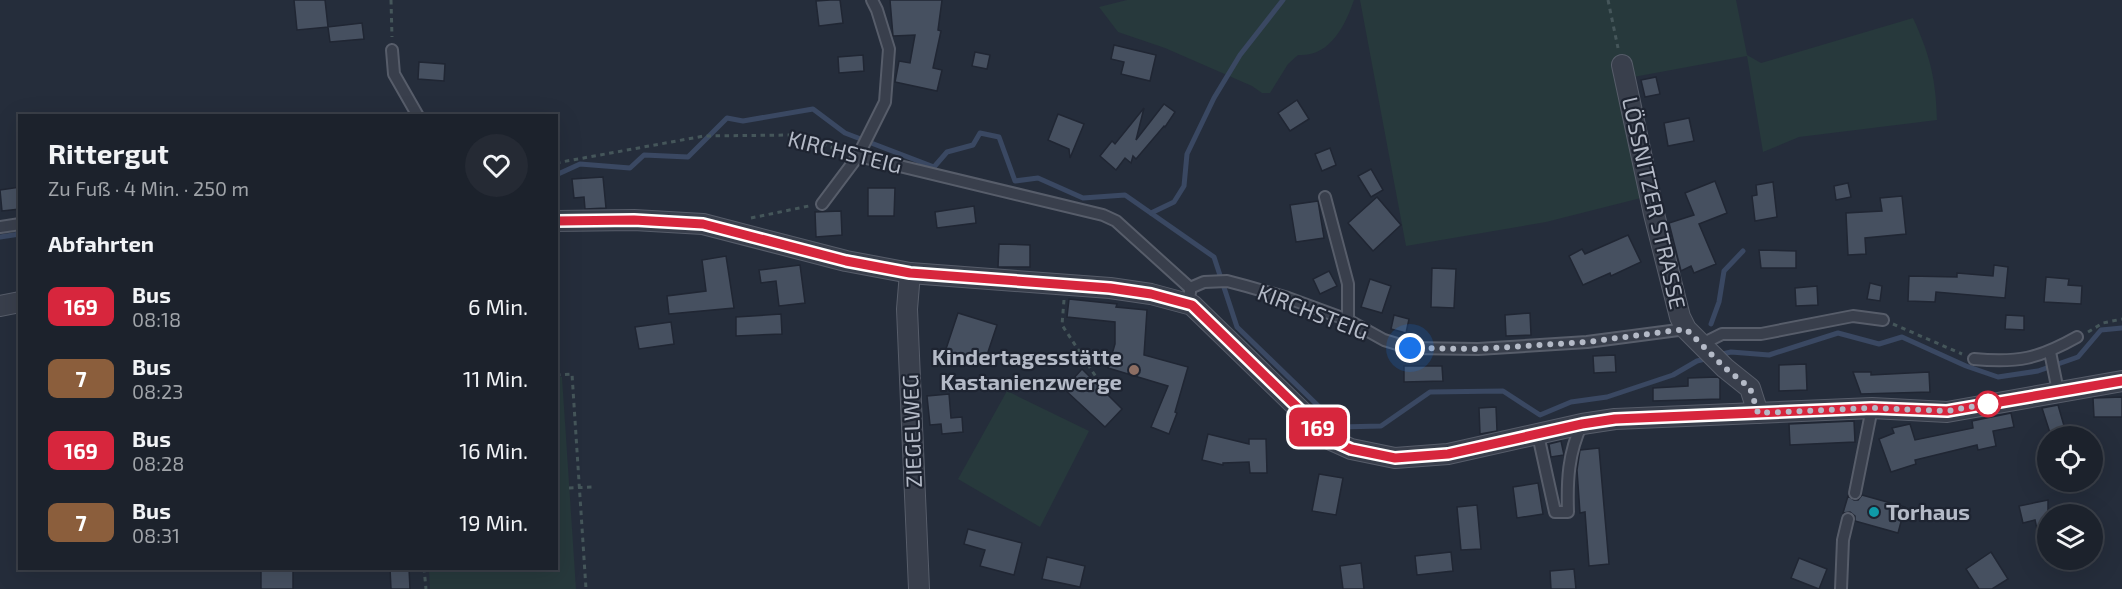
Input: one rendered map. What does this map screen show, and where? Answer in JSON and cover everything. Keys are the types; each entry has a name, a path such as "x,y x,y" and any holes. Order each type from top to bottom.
{"street":[{"name":"LÖSSNITZER STRASSE","path":"1622,65 1654,214 1680,317 1686,329 1725,368 1750,388 1758,413"},
{"path":"558,221 634,220 703,224 846,261 910,273 1191,296 1331,440 1376,456 1406,457 1448,454 1582,424 1615,419 1872,408 1947,411 2122,381"},
{"name":"ZIEGELWEG","path":"910,273 907,309 919,589"},
{"path":"0,306 18,302"}],"lane":[{"path":"822,204 859,153 885,102 889,49 872,0"},
{"path":"392,51 394,74 417,114"},
{"name":"KIRCHSTEIG","path":"859,153 1103,215 1116,221 1191,296 1204,282 1227,281 1288,298 1348,320 1384,340 1410,348 1478,349 1587,342 1686,329"},
{"path":"1325,197 1348,284 1348,320"},
{"path":"0,227 18,224"},
{"path":"1705,348 1722,334 1761,334 1853,316 1883,320"},
{"path":"1974,359 2003,362 2050,352 2077,338"},
{"path":"2050,352 2058,392"},
{"path":"1855,493 1872,408"},
{"path":"1538,435 1555,512 1568,512 1570,457 1573,442 1582,424"},
{"path":"1841,589 1843,540 1848,519"}],"path":[{"path":"391,0 392,51"},
{"name":"LÖSSNITZER STRASSE","path":"1608,0 1622,65"},
{"name":"KIRCHSTEIG","path":"558,163 720,134 794,135 859,153"},
{"path":"725,230 742,220 822,204"},
{"path":"1065,285 1062,325 1100,383 1096,388"},
{"path":"2077,338 2103,323 2122,319"},
{"path":"1883,320 1974,359"},
{"path":"558,375 572,374 586,589"},
{"path":"569,488 593,487"},
{"path":"424,570 426,589"}],"shaded area":[{"path":"1127,0 1354,0 1335,38 1319,51 1298,55 1288,64 1270,93 1262,93 1252,86 1165,48 1118,32 1099,7"},
{"path":"1360,0 1736,0 1747,55 1761,63 1913,18 1931,68 1937,120 1799,137 1763,152 1747,56 1628,78 1641,198 1546,222 1406,246"},
{"path":"558,377 562,377 576,589 430,589 429,570 558,570"},
{"path":"1007,391 1089,431 1040,527 958,479"}],"building":[{"path":"294,0 325,0 328,27 297,30"},
{"path":"840,0 843,23 819,26 816,1"},
{"path":"890,0 942,0 938,30 941,31 933,68 942,70 937,91 895,82 899,61 910,63 915,35 893,36"},
{"path":"362,23 364,39 330,42 328,27"},
{"path":"1114,45 1156,55 1150,81 1121,74 1124,62 1111,59"},
{"path":"975,52 990,55 987,69 972,66"},
{"path":"863,55 864,71 839,73 838,57"},
{"path":"419,62 445,64 444,81 418,79"},
{"path":"1656,77 1660,94 1645,97 1641,80"},
{"path":"1297,100 1309,119 1290,131 1278,113"},
{"path":"1164,104 1175,112 1165,127 1136,159 1133,156 1131,163 1125,158 1116,170 1100,156 1112,141 1115,144 1144,108 1136,140"},
{"path":"1058,114 1084,124 1070,158 1069,149 1048,140"},
{"path":"1689,118 1694,141 1668,146 1664,123"},
{"path":"1330,148 1336,165 1322,171 1315,154"},
{"path":"1371,169 1383,190 1371,197 1358,176"},
{"path":"603,177 606,208 585,209 584,197 574,198 572,179"},
{"path":"1715,181 1727,213 1699,224 1716,264 1694,273 1691,266 1681,271 1669,223 1694,215 1685,193"},
{"path":"1773,182 1777,217 1755,221 1752,196 1757,195 1756,185"},
{"path":"1848,183 1851,197 1836,200 1834,186"},
{"path":"18,187 18,209 2,211 0,190"},
{"path":"868,188 895,188 894,216 868,216"},
{"path":"1902,196 1906,234 1865,238 1866,254 1848,255 1846,213 1882,211 1880,198"},
{"path":"1377,197 1401,225 1373,251 1348,223"},
{"path":"1318,201 1324,238 1296,242 1290,205"},
{"path":"974,206 976,223 937,228 935,212"},
{"path":"841,211 842,235 816,237 815,212"},
{"path":"1628,235 1641,262 1611,276 1610,273 1583,285 1569,256 1582,249 1585,254"},
{"path":"999,244 1030,245 1030,267 998,267"},
{"path":"1759,250 1796,251 1796,268 1761,268"},
{"path":"726,256 734,308 669,314 667,296 706,291 702,260"},
{"path":"800,265 805,303 779,306 776,281 761,283 759,270"},
{"path":"1994,265 2008,267 2005,298 1936,292 1935,302 1908,301 1909,276 1957,277 1957,273 1993,276"},
{"path":"1432,268 1456,269 1454,308 1431,307"},
{"path":"1329,271 1337,286 1320,294 1313,279"},
{"path":"2046,277 2069,279 2068,285 2082,286 2081,304 2044,302"},
{"path":"1370,279 1391,286 1382,313 1361,307"},
{"path":"1870,283 1882,286 1880,301 1867,299"},
{"path":"1817,286 1818,305 1796,306 1795,288"},
{"path":"1069,299 1147,310 1144,355 1188,367 1175,412 1177,413 1169,434 1151,427 1168,386 1108,368 1115,344 1115,322 1067,317"},
{"path":"958,313 997,325 984,364 945,352"},
{"path":"1530,313 1531,335 1506,336 1505,315"},
{"path":"781,314 782,334 736,336 736,317"},
{"path":"1394,315 1409,319 1406,333 1391,329"},
{"path":"2006,315 2024,316 2024,330 2005,329"},
{"path":"671,322 674,344 639,349 635,327"},
{"path":"1615,355 1616,372 1594,373 1593,356"},
{"path":"1806,364 1807,390 1779,391 1779,365"},
{"path":"1404,366 1442,366 1443,381 1404,382"},
{"path":"1082,369 1122,409 1105,427 1064,389"},
{"path":"1853,372 1871,372 1871,375 1929,372 1930,392 1861,394"},
{"path":"1718,377 1720,379 1720,399 1653,401 1653,388 1688,386 1688,378"},
{"path":"949,394 951,418 962,417 963,432 942,434 941,424 930,425 927,396"},
{"path":"2122,397 2122,417 2094,417 2093,398"},
{"path":"2058,405 2064,426 2048,426 2042,408"},
{"path":"1496,407 1497,431 1480,434 1479,408"},
{"path":"2011,413 2014,427 1993,431 1996,446 1978,450 1977,445 1915,460 1916,464 1891,472 1879,439 1894,433 1892,428 1910,424 1915,440 1973,428 1972,421"},
{"path":"1854,421 1855,442 1790,445 1789,424"},
{"path":"1208,434 1249,444 1249,439 1266,439 1267,473 1250,473 1249,462 1223,463 1223,465 1202,460"},
{"path":"1561,441 1564,455 1551,457 1549,444"},
{"path":"1599,448 1609,564 1589,566 1585,512 1580,513 1577,470 1580,450"},
{"path":"1319,474 1343,478 1336,515 1312,511"},
{"path":"1538,483 1543,514 1517,518 1513,487"},
{"name":"Torhaus","path":"1862,495 1905,507 1898,533 1855,521 1855,516 1850,512 1843,513 1848,496 1858,500"},
{"path":"2048,500 2048,504 2037,504 2037,529 2035,520 2023,523 2019,506"},
{"path":"1477,505 1481,549 1461,550 1457,507"},
{"path":"968,529 1022,543 1014,575 980,566 985,550 964,544"},
{"path":"1451,552 1453,571 1417,575 1415,556"},
{"path":"1991,552 2008,579 1992,589 1979,589 1966,569"},
{"path":"1047,557 1085,566 1080,587 1042,579"},
{"path":"1799,558 1827,569 1819,589 1791,578"},
{"path":"1361,563 1364,589 1343,589 1340,566"},
{"path":"1574,569 1576,589 1551,589 1550,571"},
{"path":"261,570 293,570 293,589 261,589"},
{"path":"390,570 409,570 410,589 391,589"}],"waterway":[{"path":"1151,213 1174,202 1184,186 1187,154 1214,98 1240,55 1283,0"},
{"path":"558,174 580,164 630,168 644,155 688,157 727,118 743,121 813,109 845,133 934,167 947,152 973,145 980,133 999,137 1015,181 1038,178 1083,198 1125,195 1214,257 1237,327 1340,427 1381,426 1430,392 1503,391 1540,415 1571,402 1607,397 1673,375 1697,361 1709,358"},
{"path":"0,237 18,234"},
{"path":"1711,324 1719,302 1724,271 1743,251"},
{"path":"1718,355 1731,352 1769,355 1838,333 1879,344 1902,337 1966,366 1998,377 2038,371 2078,357 2101,330 2122,328"}],"bus line":[{"name":"169","path":"558,221 634,220 703,224 846,261 910,273 1110,288 1151,294 1192,305 1331,440 1351,449 1376,456 1395,458 1448,454 1553,430 1615,419 1872,408 1947,411 2122,381"}],"place":[{"name":"Kindertagesstätte Kastanienzwerge","path":"1134,370"},
{"name":"Torhaus","path":"1874,512"}],"route":[{"path":"1410,348 1478,349 1587,342 1686,329 1725,368 1750,388 1758,413 1872,408 1947,411 1988,404"}]}
